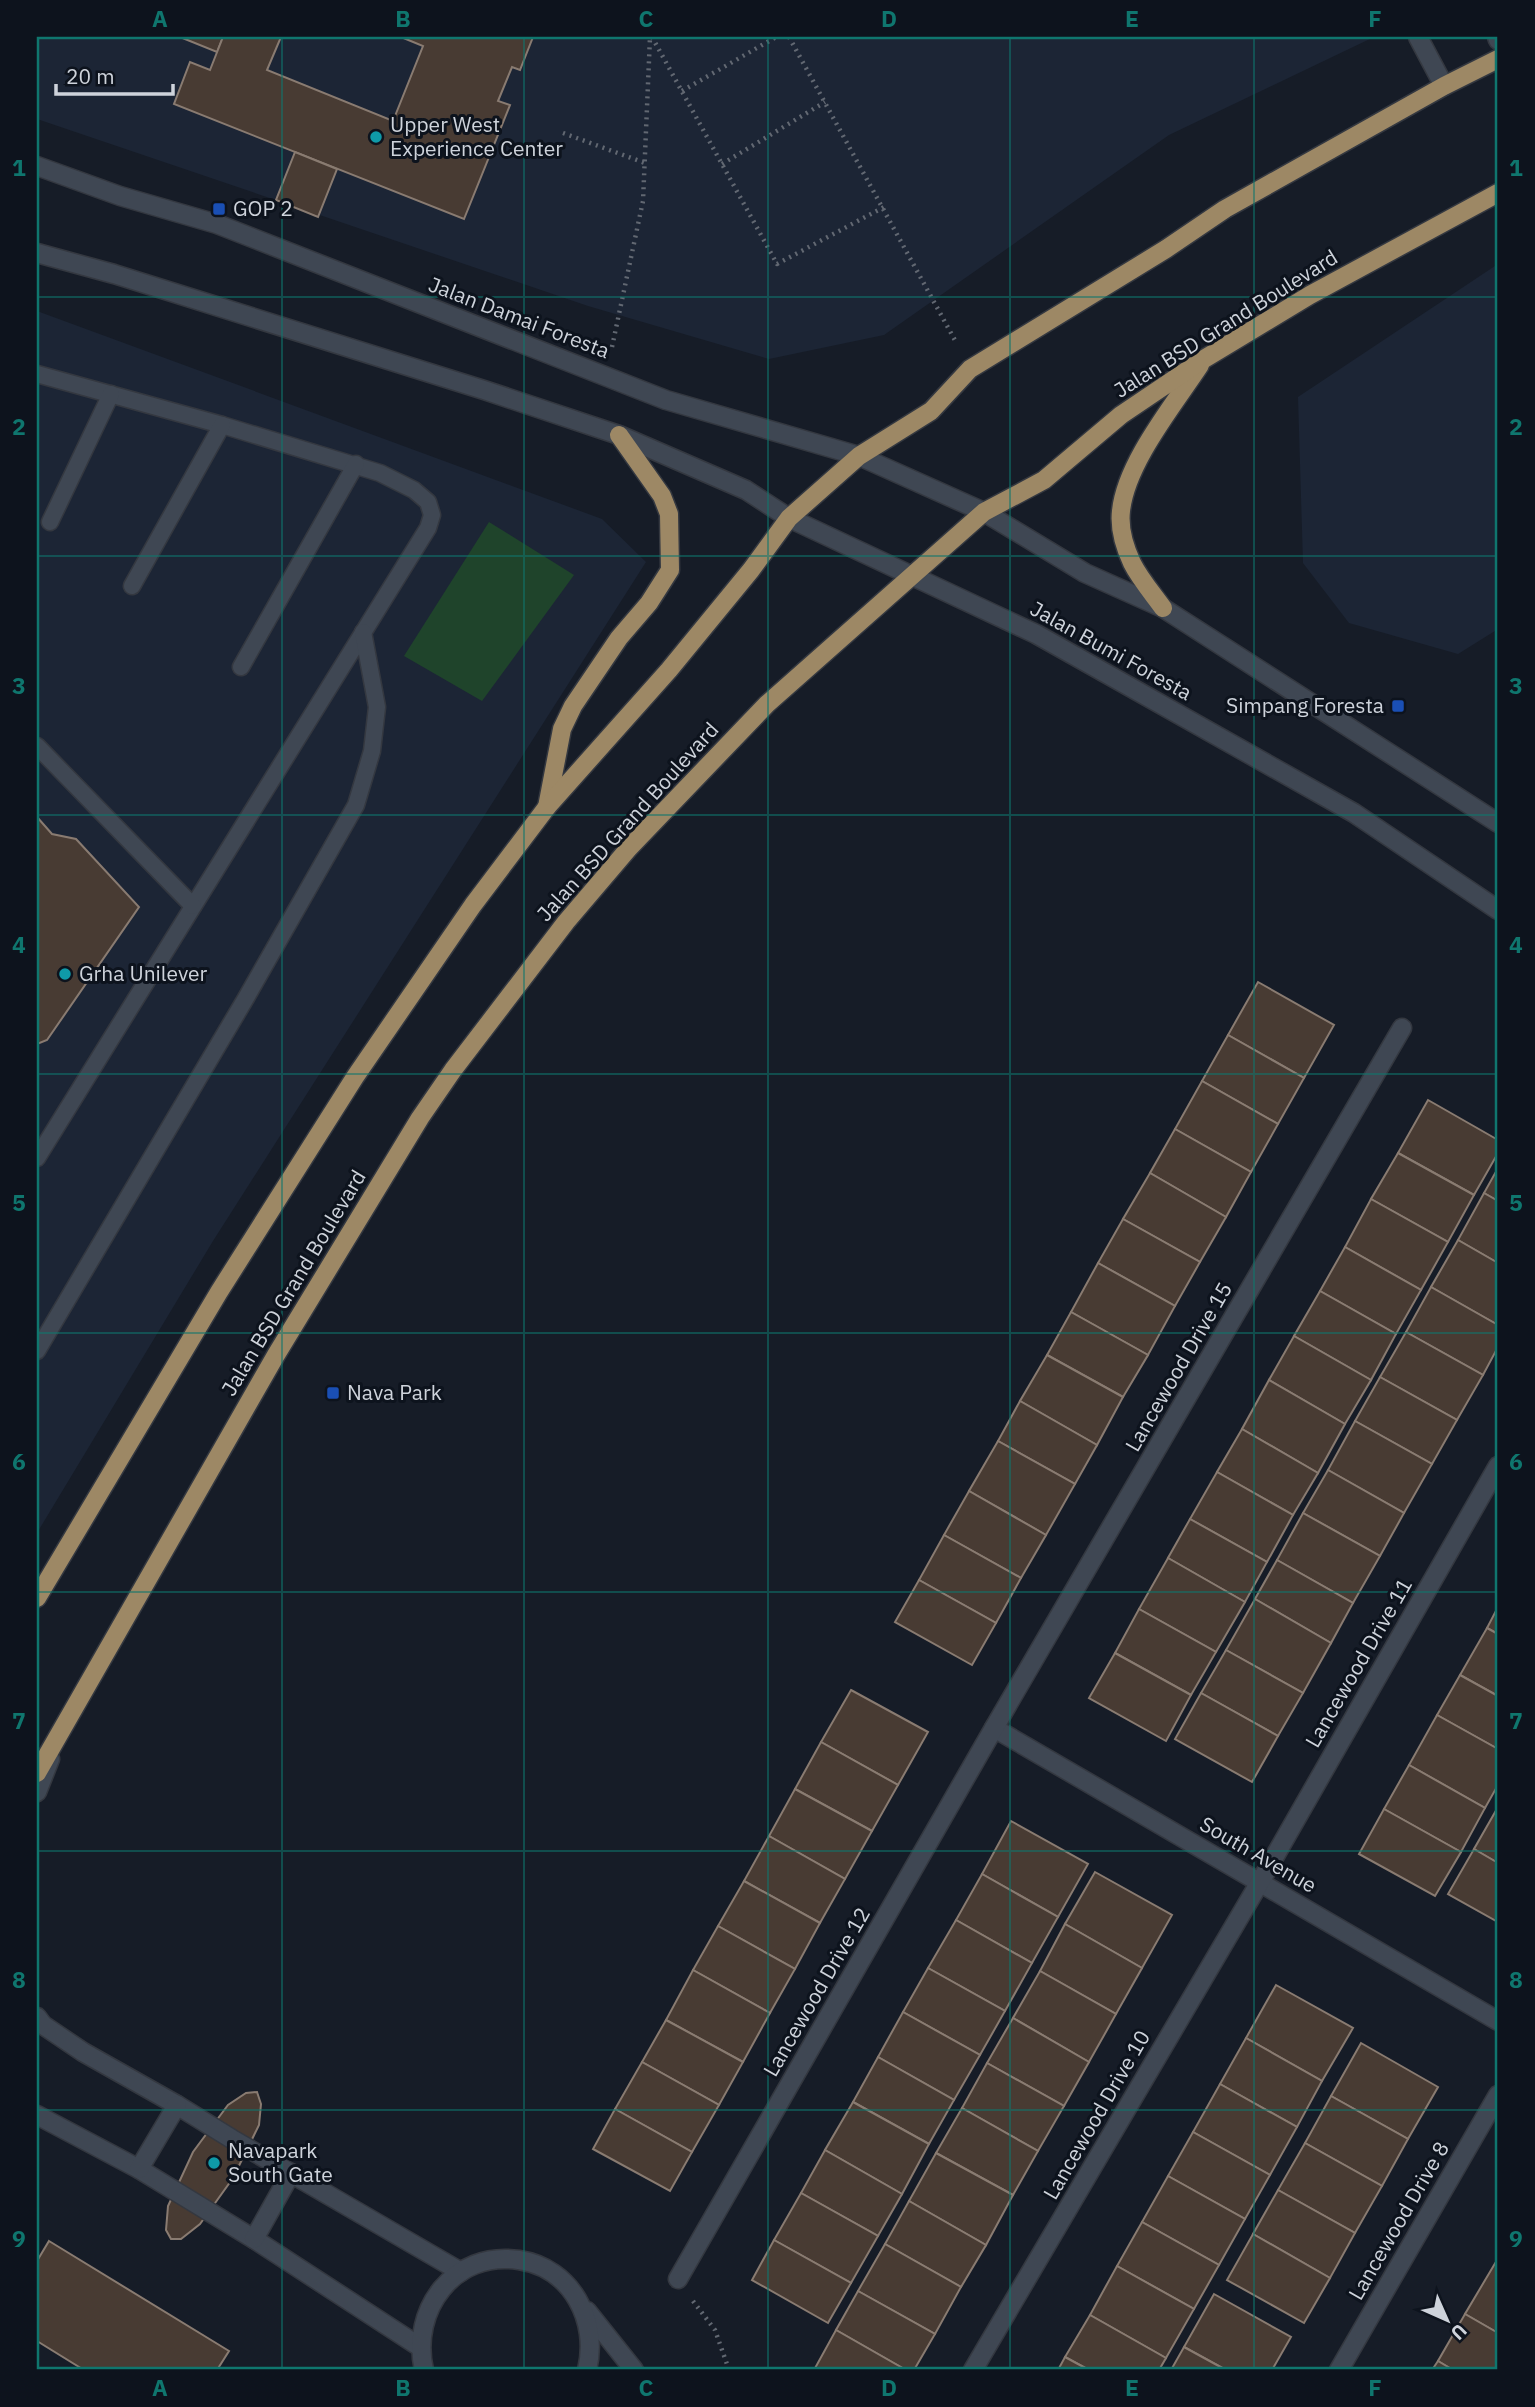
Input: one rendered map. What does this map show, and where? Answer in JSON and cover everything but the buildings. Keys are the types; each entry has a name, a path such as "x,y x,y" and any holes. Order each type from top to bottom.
{"main road":[{"path":"37,1598 219,1292 355,1077 473,905 547,807 669,670 751,570 789,518 859,457 931,411 970,369 1166,249 1225,209 1444,86 1498,59"},
{"name":"Jalan BSD Grand Boulevard","path":"37,1773 317,1286 419,1118 566,922 629,848 767,704 984,512 1044,480 1121,415 1204,359 1310,295 1498,193"},
{"path":"1163,608 1133,565 1123,538 1120,514 1124,492 1135,465 1204,359"},
{"path":"547,807 562,729 573,706 670,570 669,514 662,496 619,435"}],"street":[{"path":"1418,37 1444,86"},
{"name":"Jalan Damai Foresta","path":"37,166 120,196 217,224 666,401 859,457 984,512"},
{"path":"37,253 114,274 418,369 619,435 746,490 789,518 911,576"},
{"path":"984,512 1085,573 1163,608 1498,823"},
{"name":"Jalan Bumi Foresta","path":"911,576 1036,634 1354,813 1498,911"},
{"name":"Lancewood Drive 15","path":"995,1728 1402,1028"},
{"name":"Lancewood Drive 11","path":"1260,1882 1498,1466"},
{"name":"South Avenue","path":"995,1728 1498,2021"},
{"name":"Lancewood Drive 12","path":"678,2278 995,1728"},
{"path":"37,1792 59,1736"},
{"name":"Lancewood Drive 10","path":"973,2370 1260,1882"},
{"path":"37,2017 43,2025 83,2052 461,2272"},
{"name":"Lancewood Drive 8","path":"1339,2370 1498,2095"},
{"path":"139,2169 177,2105"},
{"path":"37,2115 139,2169 254,2239 420,2347"},
{"path":"254,2239 291,2173"},
{"path":"424,2370 420,2347 422,2325 430,2304 444,2286 461,2272 489,2261 519,2260 533,2263 559,2278 634,2370"},
{"path":"579,2300 591,2342 587,2370"}],"lane":[{"path":"37,374 380,472 414,490 428,502 432,515 428,528 37,1158"},
{"path":"50,522 111,394"},
{"path":"132,586 222,425"},
{"path":"242,667 356,464"},
{"path":"37,1351 232,1022 356,805 372,751 377,707 363,632"},
{"path":"37,746 193,906"}],"path":[{"path":"651,37 777,264 884,207"},
{"path":"606,376 643,201 651,37"},
{"path":"682,91 776,37"},
{"path":"789,37 970,369"},
{"path":"722,164 825,102"},
{"path":"563,134 645,163"},
{"path":"678,2278 700,2313 715,2330 729,2370"}],"shaded area":[{"path":"37,37 1374,37 1169,135 884,335 769,359 588,306 37,119"},
{"path":"1498,264 1498,629 1458,654 1349,623 1303,563 1298,397"},
{"path":"37,311 602,519 646,562 213,1241 37,1533"}],"green space":[{"path":"489,522 574,575 482,701 404,656"}],"place":[{"name":"Upper West Experience Center","path":"376,137"},
{"name":"GOP 2","path":"219,209"},
{"name":"Simpang Foresta","path":"1398,706"},
{"name":"Grha Unilever","path":"65,974"},
{"name":"Nava Park","path":"333,1393"},
{"name":"Navapark South Gate","path":"214,2163"}]}
